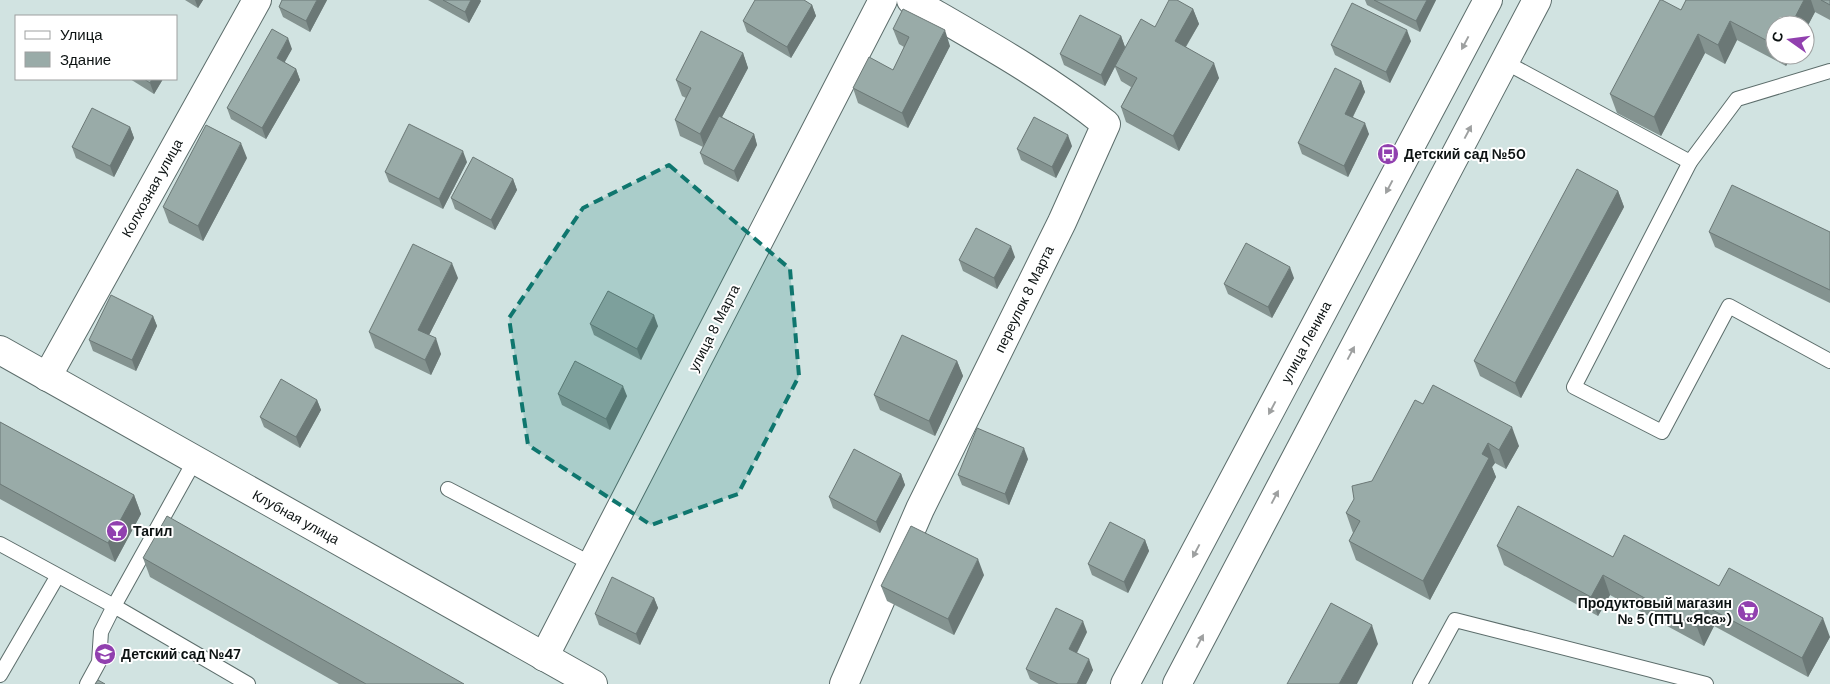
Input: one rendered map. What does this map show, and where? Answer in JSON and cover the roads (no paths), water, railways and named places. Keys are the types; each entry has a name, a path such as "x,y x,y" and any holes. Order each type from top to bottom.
{"street":[{"name":"Колхозная улица","path":"47,377 257,0"},
{"name":"улица 8 Марта","path":"544,657 883,0"},
{"name":"переулок 8 Марта","path":"844,684 920,509 1062,222 1106,124 1078,101 1005,55 911,0"},
{"name":"улица Ленина","path":"1126,684 1488,0"},
{"path":"1177,684 1537,0"},
{"name":"Клубная улица","path":"0,350 593,684"}],"lane":[{"path":"1505,62 1690,162"},
{"path":"1830,71 1737,98 1690,162 1574,387 1662,432 1729,306 1830,361"},
{"path":"87,684 99,662 101,632 195,460"},
{"path":"448,489 592,564"},
{"path":"0,544 57,577 114,606 248,684"},
{"path":"0,675 57,577"},
{"path":"1420,684 1455,620 1706,684"}],"place":[{"name":"Детский сад №50","path":"1388,154"},
{"name":"Тагил","path":"117,531"},
{"name":"Продуктовый магазин № 5 (ПТЦ «Яса»)","path":"1748,611"},
{"name":"Детский сад №47","path":"105,654"}]}
